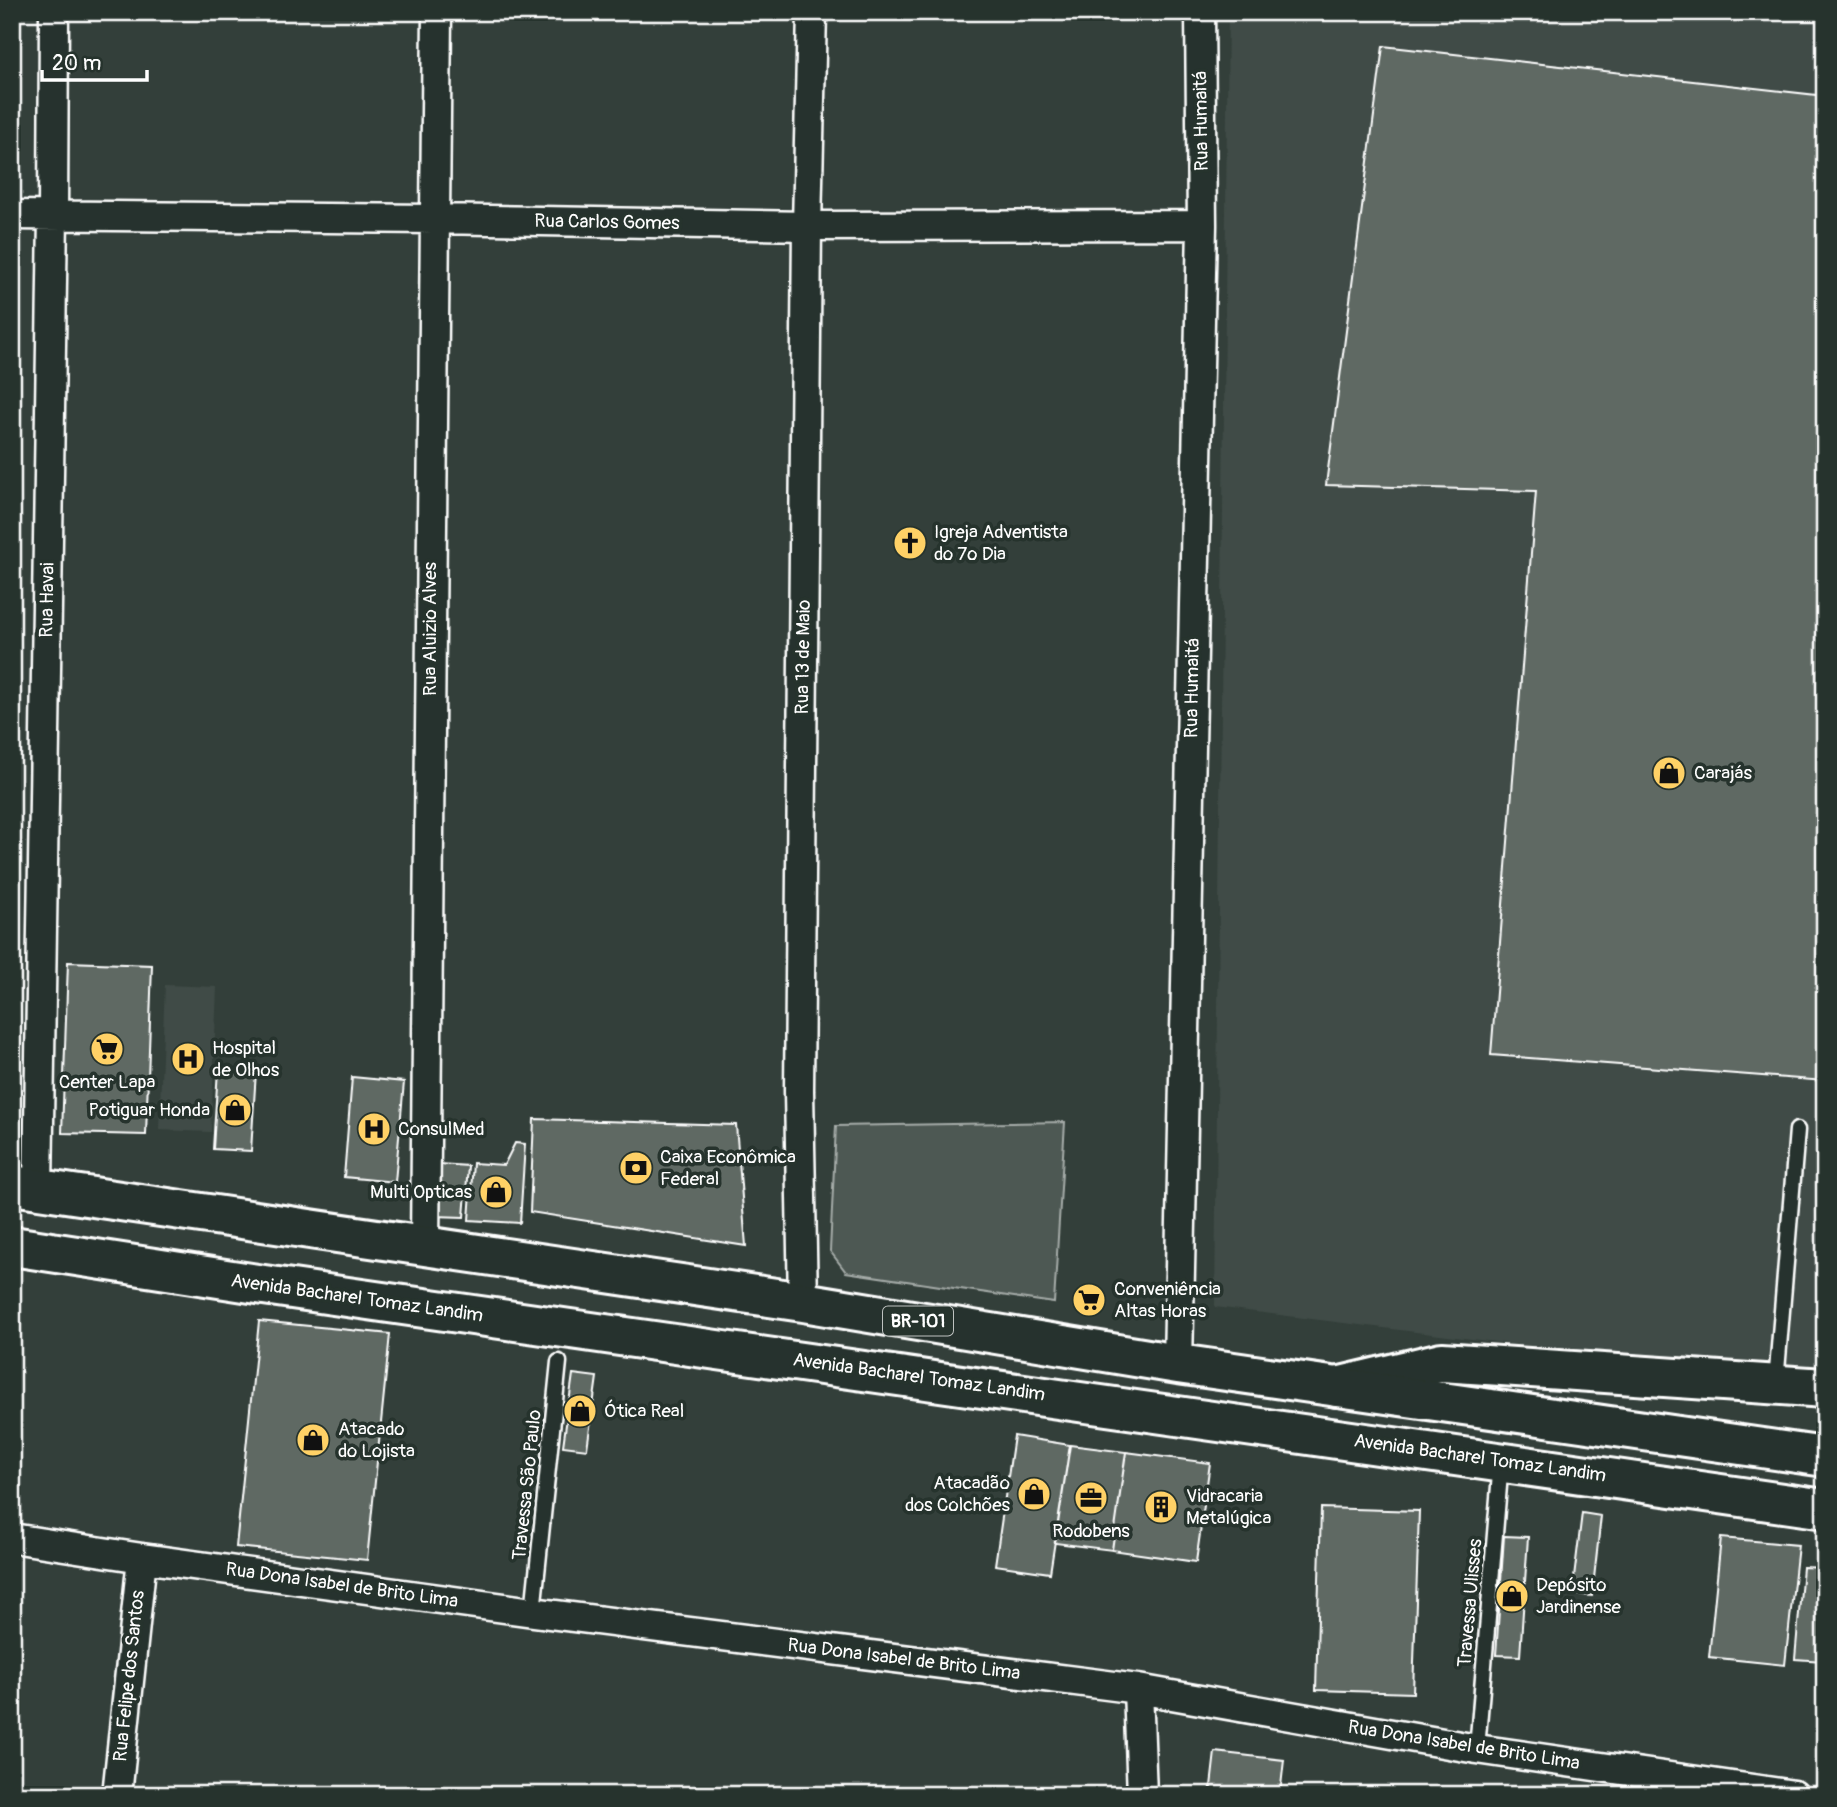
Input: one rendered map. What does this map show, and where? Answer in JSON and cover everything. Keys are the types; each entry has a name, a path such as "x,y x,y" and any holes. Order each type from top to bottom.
{"main road":[{"name":"BR-101","path":"25,1186 803,1302 1335,1388 1825,1457"},
{"name":"Avenida Bacharel Tomaz Landim","path":"12,1246 264,1285 1825,1509"},
{"path":"1335,1388 1442,1362 1825,1388"}],"street":[{"name":"Rua Havai","path":"25,1186 53,216 54,12"},
{"name":"Rua Aluizio Alves","path":"425,1245 437,12"},
{"name":"Rua 13 de Maio","path":"803,1302 799,1077 807,226 812,12"},
{"name":"Rua Humaitá","path":"1178,1364 1202,225 1200,12"},
{"name":"Rua Carlos Gomes","path":"12,215 807,226 1202,225"},
{"name":"Rua Dona Isabel de Brito Lima","path":"12,1538 533,1612 1138,1689 1477,1749 1794,1795"},
{"name":"Rua Felipe dos Santos","path":"117,1795 142,1558"},
{"path":"1138,1689 1142,1795"}],"lane":[{"path":"1776,1383 1797,1130"},
{"name":"Travessa São Paulo","path":"533,1612 559,1362"},
{"name":"Travessa Ulisses","path":"1477,1749 1502,1461"}],"shaded area":[{"path":"1228,12 1825,12 1825,1383 1215,1307"},
{"name":"Hospital de Olhos","path":"165,985 217,987 211,1132 159,1130"},
{"path":"1065,1122 1054,1303 846,1272 830,1251 836,1126"}],"building":[{"name":"Carajás","path":"1383,46 1825,96 1825,1081 1491,1055 1536,491 1326,485"},
{"name":"Center Lapa","path":"68,962 152,965 146,1135 62,1133"},
{"name":"Potiguar Honda","path":"218,1069 256,1071 251,1151 213,1149"},
{"name":"ConsulMed","path":"352,1077 404,1082 395,1182 344,1177"},
{"name":"Caixa Econômica Federal","path":"534,1119 736,1125 746,1246 530,1212"},
{"name":"Multi Opticas","path":"515,1143 525,1144 520,1223 469,1220 473,1163 504,1165"},
{"path":"439,1164 468,1166 464,1217 435,1216"},
{"name":"Atacado do Lojista","path":"259,1321 390,1334 367,1560 236,1547"},
{"name":"Ótica Real","path":"573,1374 597,1377 587,1449 563,1446"},
{"name":"Atacadão dos Colchões","path":"1014,1436 1070,1445 1050,1573 995,1565"},
{"name":"Rodobens","path":"1070,1445 1126,1452 1112,1550 1055,1543"},
{"name":"Vidracaria Metalúgica","path":"1126,1452 1210,1463 1196,1562 1112,1550"},
{"path":"1321,1508 1419,1511 1413,1693 1316,1690"},
{"path":"1582,1513 1601,1516 1592,1596 1572,1594"},
{"name":"Depósito Jardinense","path":"1504,1536 1528,1537 1520,1656 1496,1655"},
{"path":"1721,1538 1798,1545 1785,1665 1709,1657"},
{"path":"1803,1567 1825,1568 1823,1661 1795,1659"},
{"path":"1215,1752 1284,1760 1280,1795 1210,1795"}],"place":[{"name":"Igreja Adventista do 7º Dia","path":"910,543"},
{"name":"Carajás","path":"1669,773"},
{"name":"Center Lapa","path":"107,1049"},
{"name":"Hospital de Olhos","path":"188,1059"},
{"name":"Potiguar Honda","path":"235,1110"},
{"name":"ConsulMed","path":"374,1129"},
{"name":"Caixa Econômica Federal","path":"636,1168"},
{"name":"Multi Opticas","path":"496,1192"},
{"name":"Conveniência Altas Horas","path":"1089,1300"},
{"name":"Ótica Real","path":"580,1411"},
{"name":"Atacado do Lojista","path":"313,1440"},
{"name":"Atacadão dos Colchões","path":"1034,1494"},
{"name":"Rodobens","path":"1091,1498"},
{"name":"Vidracaria Metalúgica","path":"1161,1507"},
{"name":"Depósito Jardinense","path":"1512,1596"}]}
